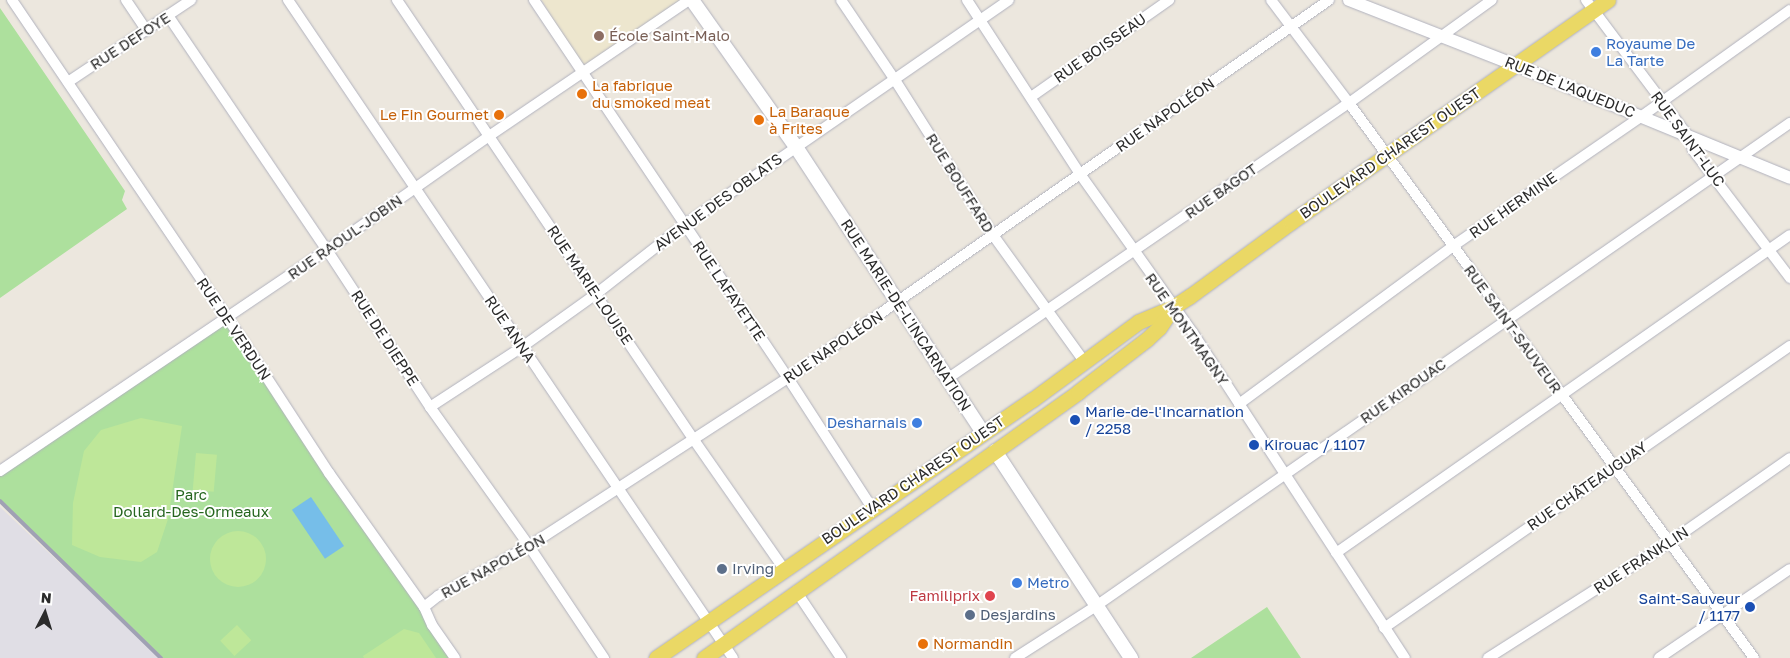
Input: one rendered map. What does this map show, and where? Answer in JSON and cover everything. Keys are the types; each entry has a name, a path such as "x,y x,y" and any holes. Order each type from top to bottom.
{"main road":[{"name":"RUE MARIE-DE-L'INCARNATION","path":"691,0 796,147 983,433"},
{"name":"BOULEVARD CHAREST OUEST","path":"656,658 708,620 983,433 1138,322 1173,307 1515,65 1589,5 1608,0"},
{"name":"BOULEVARD CHAREST OUEST","path":"704,658 1078,392 1159,328 1173,307"},
{"name":"RUE MARIE-DE-L'INCARNATION","path":"995,451 1131,658"}],"street":[{"name":"RUE DE VERDUN","path":"12,0 329,473 424,607 432,625 455,658"},
{"path":"126,0 147,31"},
{"name":"RUE DEFOYE","path":"68,82 169,17 191,0"},
{"name":"RUE ANNA","path":"288,0 733,658"},
{"name":"RUE MARIE-LOUISE","path":"397,0 694,440 784,569"},
{"name":"RUE LAFAYETTE","path":"534,0 788,378 872,508"},
{"name":"RUE RAOUL-JOBIN","path":"0,471 327,250 489,136 691,0"},
{"name":"RUE BOUFFARD","path":"841,0 895,80 993,235 1084,361"},
{"name":"RUE MONTMAGNY","path":"967,0 1080,174 1239,404 1405,658"},
{"name":"AVENUE DES OBLATS","path":"430,407 522,347 596,294 684,225 1009,0"},
{"name":"RUE BOISSEAU","path":"1031,97 1169,0"},
{"name":"RUE SAINT-SAUVEUR","path":"1272,0 1350,102 1506,320 1754,658"},
{"name":"RUE NAPOLÉON","path":"424,607 438,596 529,546 788,378 1329,0"},
{"name":"RUE DE L'AQUEDUC","path":"1349,0 1642,116 1790,178"},
{"name":"RUE BAGOT","path":"948,379 1444,37 1492,0"},
{"name":"RUE SAINT-LUC","path":"1589,5 1689,137 1693,150 1790,278"},
{"name":"RUE HERMINE","path":"1239,404 1454,246 1662,102 1790,10"},
{"name":"RUE DE DIEPPE","path":"169,17 327,250 430,407 529,546 604,658"},
{"name":"RUE KIROUAC","path":"1015,658 1096,606 1790,123"},
{"path":"1336,552 1790,235"},
{"name":"RUE CHÂTEAUGUAY","path":"1384,628 1790,346"},
{"name":"RUE MARIE-DE-L'INCARNATION","path":"983,433 995,451"},
{"name":"RUE FRANKLIN","path":"1488,658 1670,542 1790,458"},
{"path":"1659,658 1790,569"},
{"path":"796,591 841,658"}],"shaded area":[{"name":"École Saint-Malo","path":"542,0 689,0 583,73"},
{"path":"0,507 161,658 0,658"}],"green space":[{"path":"0,8 125,191 122,200 127,209 0,298"},
{"name":"Parc Dollard-Des-Ormeaux","path":"226,318 455,658 163,658 0,501 0,471"},
{"path":"141,418 182,426 168,519 157,552 141,562 100,557 72,545 73,503 84,451 101,430"},
{"path":"196,453 217,455 214,492 193,490"},
{"path":"238,531 249,533 258,539 264,548 266,559 264,570 258,579 249,585 238,587 227,585 218,579 212,570 210,559 212,548 218,539 227,533"},
{"path":"1267,607 1301,658 1191,658"},
{"path":"237,625 251,640 235,656 220,641"},
{"path":"404,629 419,633 436,658 364,658 363,656"}],"water":[{"path":"311,497 344,546 325,559 292,510"}],"railway":[{"path":"0,501 161,658"}],"place":[{"name":"École Saint-Malo","path":"599,36"},
{"name":"Royaume De La Tarte","path":"1596,52"},
{"name":"La fabrique du smoked meat","path":"582,94"},
{"name":"Le Fin Gourmet","path":"499,115"},
{"name":"La Baraque à Frites","path":"759,120"},
{"name":"Marie-de-l'Incarnation / 2258","path":"1075,420"},
{"name":"Desharnais","path":"917,423"},
{"name":"Kirouac / 1107","path":"1254,445"},
{"name":"Irving","path":"722,569"},
{"name":"Metro","path":"1017,583"},
{"name":"Familiprix","path":"990,596"},
{"name":"Saint-Sauveur / 1177","path":"1750,607"},
{"name":"Desjardins","path":"970,615"},
{"name":"Normandin","path":"923,644"}]}
